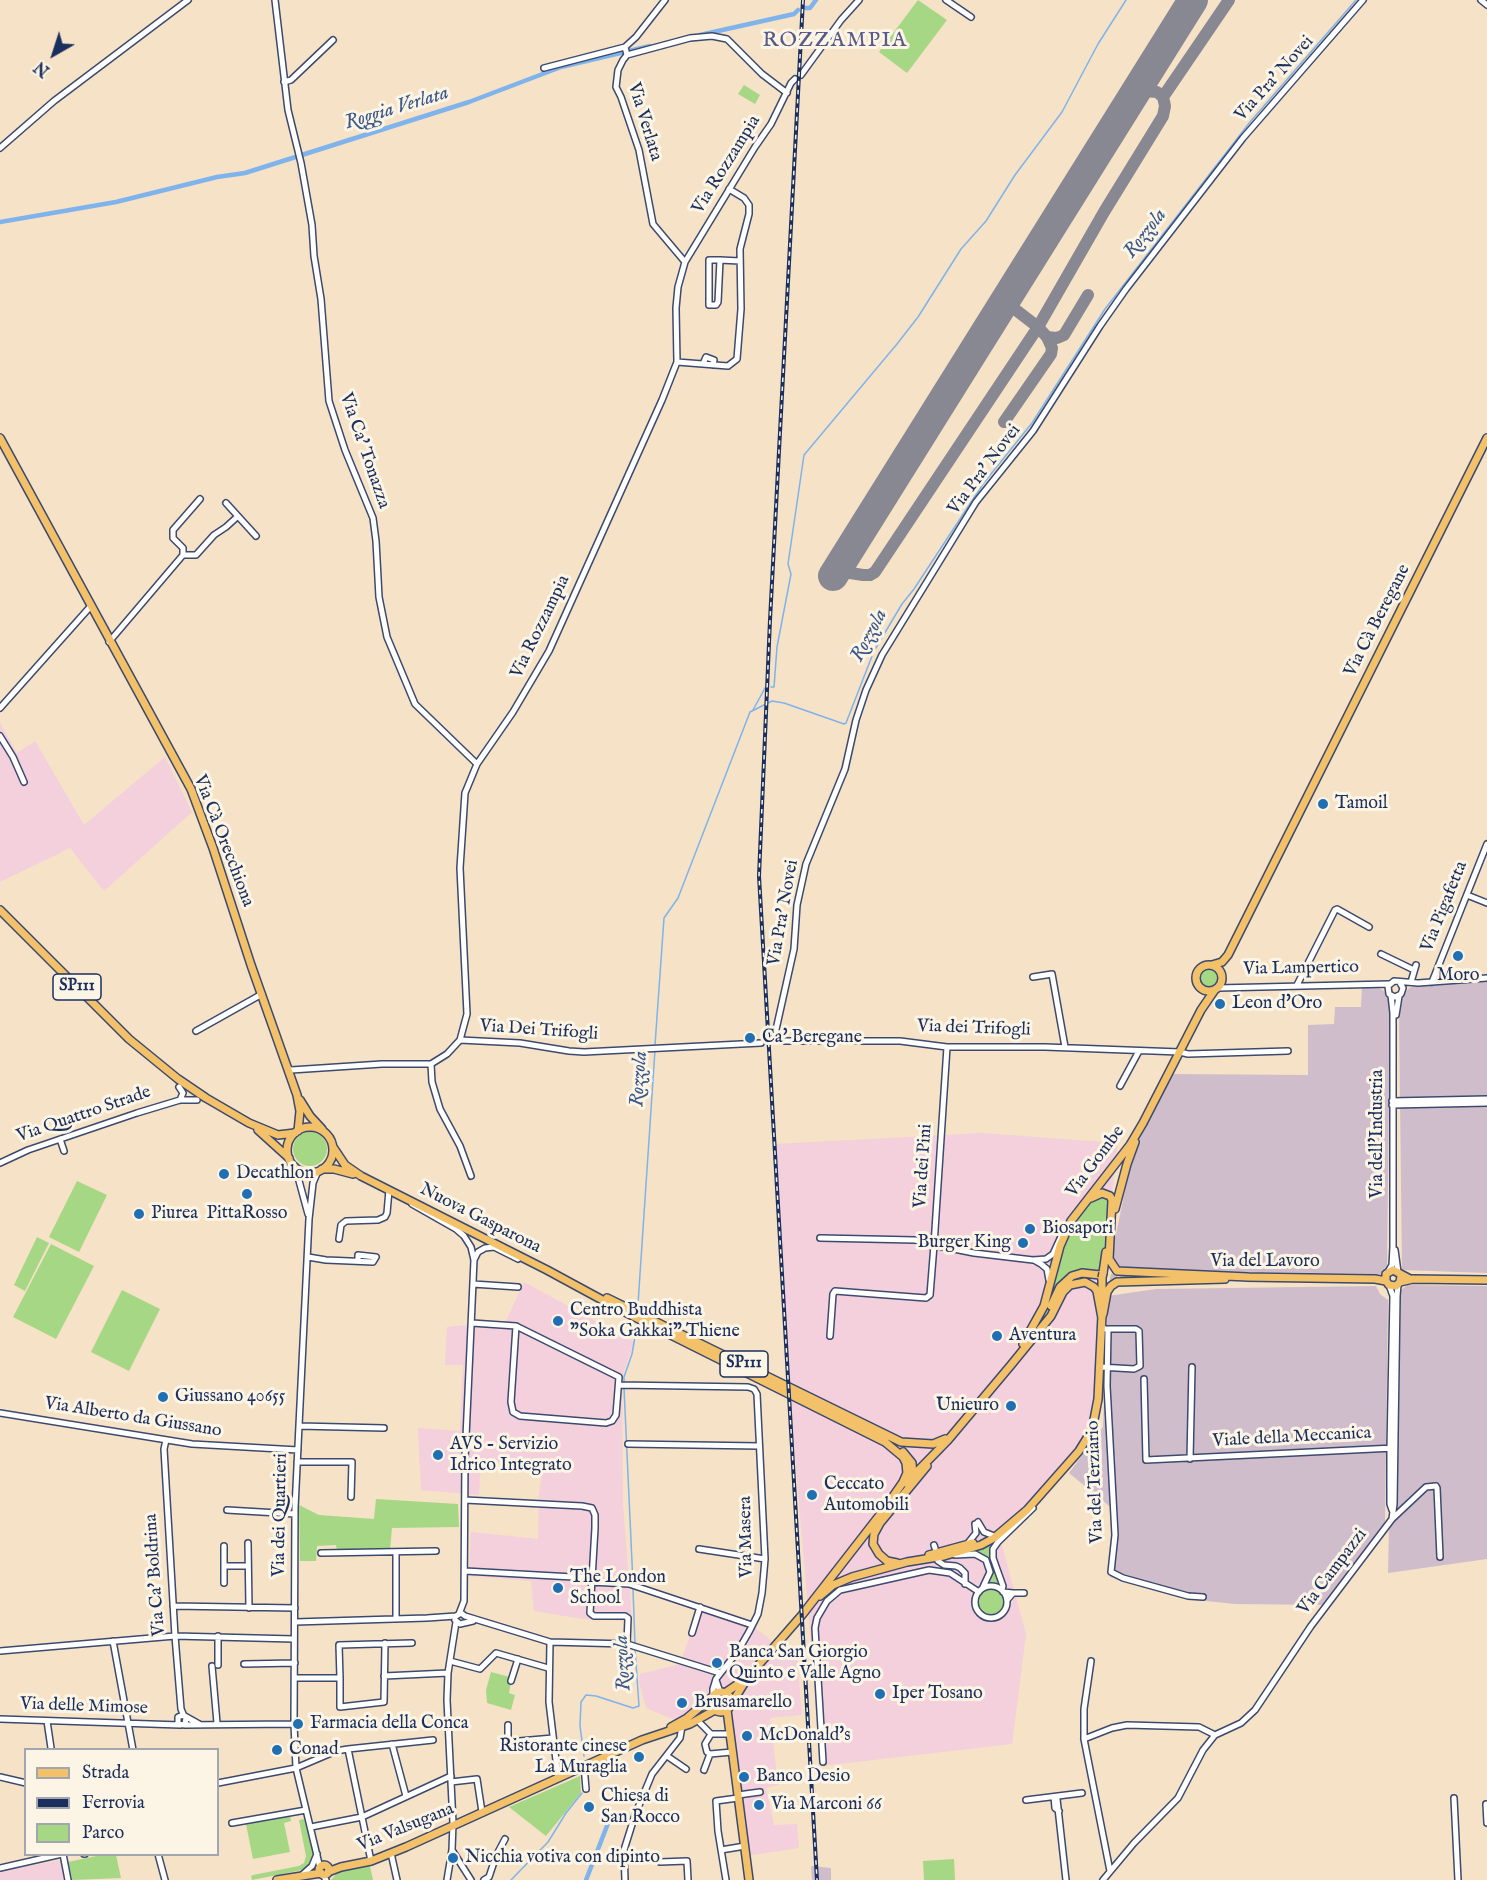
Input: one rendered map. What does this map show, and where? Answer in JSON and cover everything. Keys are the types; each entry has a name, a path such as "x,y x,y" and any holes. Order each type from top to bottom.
{"main road":[{"name":"Via Cà Orecchiona","path":"0,438 190,789 213,848 297,1095 300,1111 296,1132"},
{"name":"Via Cà Beregane","path":"1228,955 1487,439"},
{"name":"SP111","path":"0,910 144,1051 206,1098 249,1123 278,1135 311,1127 324,1132"},
{"path":"1201,1010 1203,996 1197,984 1198,970 1204,966 1222,962 1228,955"},
{"path":"1197,984 1202,990 1216,989 1228,955"},
{"path":"1212,965 1218,968 1222,976"},
{"name":"Via Gombe","path":"1017,1357 1038,1319 1060,1246 1071,1221 1086,1199 1117,1164 1143,1123 1201,1010 1216,989"},
{"name":"Via Cà Orecchiona","path":"297,1095 310,1116 324,1132"},
{"name":"SP111","path":"249,1123 290,1158 295,1166"},
{"name":"Via del Terziario","path":"811,1604 844,1580 899,1563 941,1558 981,1545 1027,1510 1079,1450 1089,1435 1103,1367 1105,1328 1102,1318 1102,1275 1111,1229 1127,1164 1143,1123"},
{"path":"290,1158 288,1145 296,1132"},
{"name":"Nuova Gasparona","path":"324,1132 345,1165 361,1176 619,1309 885,1442 903,1457 907,1473 883,1511"},
{"path":"320,1170 331,1160 333,1147"},
{"name":"Nuova Gasparona","path":"295,1166 303,1171 340,1170 361,1176"},
{"path":"1071,1221 1090,1199 1097,1194 1105,1193 1110,1196 1113,1204 1109,1260 1120,1272 1248,1277"},
{"path":"1399,1278 1394,1286 1387,1279 1393,1270 1399,1278 1487,1280"},
{"path":"1043,1325 1057,1293 1066,1280 1082,1273 1102,1275"},
{"path":"1102,1318 1107,1292 1117,1282 1202,1281 1248,1277"},
{"name":"Via del Lavoro","path":"1156,1278 1387,1279"},
{"path":"1043,1325 1051,1316 1067,1287 1078,1282 1090,1284 1097,1292 1102,1318"},
{"name":"Nuova Gasparona","path":"585,1290 621,1303 901,1442 933,1444 949,1438"},
{"name":"Via Gombe","path":"748,1677 811,1604 914,1474 949,1438 1043,1325"},
{"path":"882,1557 873,1544 874,1534 880,1523 949,1438"},
{"name":"SP111","path":"885,1442 904,1453 912,1463 914,1474"},
{"path":"905,1492 914,1474"},
{"path":"869,1528 868,1542 882,1557 899,1563"},
{"name":"Via del Terziario","path":"921,1559 933,1553 997,1535"},
{"path":"729,1708 748,1677"},
{"name":"Via Valsugana","path":"277,1880 371,1861 391,1853 661,1733 748,1677"},
{"path":"730,1732 711,1704 717,1695 730,1698 732,1752 749,1880"},
{"path":"730,1732 738,1695"},
{"name":"Via Valsugana","path":"661,1733 682,1728 717,1711 729,1708"}],"street":[{"path":"0,148 54,101 188,0"},
{"name":"Via Ca' Tonazza","path":"275,0 288,110 309,207 321,299 329,401 353,471 373,518 379,597 387,637 415,704 477,764"},
{"name":"Via Verlata","path":"665,0 626,51 618,70 616,87 639,150 653,224 685,262"},
{"path":"801,75 841,20 859,0"},
{"path":"946,0 971,17"},
{"name":"Via Pra' Novei","path":"776,1030 794,949 797,905 806,864 845,769 856,720 882,654 976,502 1033,431 1126,288 1243,138 1363,0"},
{"path":"1481,0 1487,4"},
{"path":"544,68 690,38 712,36 727,39 762,74 787,93"},
{"path":"284,82 291,80 333,40"},
{"name":"Via Rozzampia","path":"460,1040 467,1014 460,868 462,809 465,793 477,764 518,704 549,651 641,448 677,362 676,308 678,287 685,262 771,124 795,79"},
{"path":"677,362 728,366 733,363 739,351 742,292 740,261 749,205 744,198 729,189"},
{"path":"720,260 718,302 716,305 709,304 709,260 720,260 740,261"},
{"path":"109,642 183,555 183,548 173,538 173,530 200,499"},
{"path":"226,504 256,536"},
{"path":"183,555 196,555 214,535 237,517"},
{"path":"0,708 90,607"},
{"path":"0,736 3,745 13,757 24,782"},
{"name":"Via Pigafetta","path":"1432,982 1487,844"},
{"path":"1467,895 1487,903"},
{"path":"1298,985 1336,909 1369,927"},
{"path":"1381,954 1415,968 1414,983"},
{"path":"1033,977 1052,974 1065,1047"},
{"name":"Via Lampertico","path":"1222,976 1230,986"},
{"name":"Via Lampertico","path":"1216,989 1230,986 1389,984 1394,981 1414,983 1487,978"},
{"name":"Via Lampertico","path":"1372,983 1389,993 1401,993 1414,983"},
{"path":"1400,983 1401,993"},
{"path":"1389,984 1389,993"},
{"name":"Via dell'Industria","path":"1389,993 1393,1012 1395,1254 1399,1278 1392,1448"},
{"name":"Via dell'Industria","path":"1392,1519 1394,1504 1393,1296 1387,1279 1392,1265 1393,1247 1396,1017 1401,993"},
{"path":"196,1031 262,994"},
{"name":"Via dei Trifogli","path":"776,1030 778,1040 783,1041 900,1041 947,1047 1065,1047 1188,1054 1288,1051"},
{"path":"288,1068 291,1070 382,1064 431,1064 447,1054 460,1040"},
{"name":"Via Dei Trifogli","path":"460,1040 520,1042 569,1051 651,1049 761,1042"},
{"name":"Via dei Pini","path":"830,1336 835,1291 926,1298 930,1295 947,1047"},
{"path":"1119,1086 1139,1051"},
{"path":"431,1064 432,1082 440,1109 460,1146 471,1176"},
{"path":"179,1087 183,1093 180,1100"},
{"name":"Via Quattro Strade","path":"0,1163 28,1150 180,1100 197,1100"},
{"path":"1394,1103 1487,1101"},
{"path":"60,1139 64,1151"},
{"name":"Via dei Quartieri","path":"295,1166 309,1219"},
{"name":"Via dei Quartieri","path":"320,1170 313,1183 309,1219 297,1462 294,1724 296,1768 317,1854 324,1872"},
{"path":"339,1239 341,1225 346,1221 378,1220 385,1217 388,1190"},
{"path":"406,1199 418,1209 456,1229 464,1236 471,1247 474,1260 465,1500 464,1601 453,1636 448,1673 452,1850 447,1880"},
{"path":"820,1238 915,1240 974,1253 1033,1260 1050,1258 1061,1234 1071,1221"},
{"path":"474,1260 478,1252 484,1248 494,1247 530,1265 547,1270"},
{"path":"308,1257 358,1261"},
{"path":"1033,1260 1044,1266 1049,1274 1047,1295"},
{"path":"473,1284 518,1287"},
{"path":"472,1323 516,1326 619,1377 623,1385 616,1415 612,1421 606,1423 520,1416 513,1412 511,1402 516,1326"},
{"path":"1103,1367 1139,1368 1141,1334 1136,1329 1105,1328"},
{"name":"Via del Terziario","path":"1103,1367 1108,1403 1115,1535 1111,1572 1123,1578 1188,1596 1203,1597"},
{"name":"Viale della Meccanica","path":"1190,1459 1192,1367"},
{"name":"Viale della Meccanica","path":"1144,1379 1146,1460 1392,1448"},
{"name":"Via Masera","path":"623,1385 748,1387 754,1389 757,1394 765,1559 760,1603 752,1625 738,1651 716,1679 717,1695"},
{"name":"Via del Terziario","path":"1098,1400 1108,1403"},
{"name":"Via Alberto da Giussano","path":"0,1413 221,1447 298,1450"},
{"path":"299,1426 384,1428"},
{"name":"Via Ca' Boldrina","path":"166,1440 164,1449 182,1720"},
{"path":"628,1444 759,1446"},
{"path":"297,1462 352,1461 351,1497"},
{"name":"Via del Terziario","path":"1003,1591 992,1555 994,1546 1026,1516 1051,1484"},
{"name":"Via Campazzi","path":"1103,1880 1140,1836 1178,1798 1203,1750 1215,1735 1241,1723 1255,1710 1311,1626 1392,1519 1426,1487 1436,1486 1440,1557"},
{"path":"465,1500 592,1508 596,1528 591,1580 591,1615 628,1618 632,1646"},
{"path":"227,1510 295,1514"},
{"path":"964,1545 976,1533 976,1523 984,1532 997,1535"},
{"path":"248,1543 249,1608"},
{"path":"224,1546 224,1583"},
{"path":"699,1550 765,1559"},
{"path":"321,1553 436,1551"},
{"path":"396,1552 396,1619"},
{"name":"Via del Terziario","path":"941,1558 971,1554 986,1560 990,1572 980,1591"},
{"path":"941,1558 944,1565 956,1566 965,1573 965,1584"},
{"path":"224,1566 248,1566"},
{"path":"823,1762 815,1628 817,1618 827,1601 840,1590 929,1570 950,1573 980,1591"},
{"path":"465,1571 629,1584 752,1625"},
{"path":"1013,1593 1007,1600 1003,1612 996,1617 981,1614 976,1606 976,1597 980,1591 994,1586 1003,1591 1024,1593"},
{"path":"1003,1591 1007,1600"},
{"path":"173,1606 295,1608"},
{"path":"692,1633 700,1607"},
{"path":"295,1623 427,1618 477,1620 550,1642 632,1646 720,1673"},
{"path":"0,1651 175,1636 294,1639"},
{"path":"217,1724 215,1666 218,1636"},
{"path":"113,1641 133,1748"},
{"path":"550,1642 548,1668 558,1777"},
{"path":"386,1643 384,1702 340,1707 339,1645 386,1643 412,1643"},
{"path":"450,1661 480,1669 496,1653 548,1668"},
{"path":"512,1681 518,1659"},
{"path":"1091,1661 1084,1709 1084,1739 1110,1871"},
{"path":"244,1665 295,1664"},
{"path":"384,1676 448,1673"},
{"path":"295,1678 340,1678"},
{"path":"689,1717 699,1719 711,1734"},
{"name":"Via Valsugana","path":"682,1728 689,1717"},
{"name":"Via delle Mimose","path":"0,1719 167,1725 182,1720 200,1724 294,1724"},
{"path":"47,1721 51,1748"},
{"path":"508,1725 508,1742 553,1738"},
{"path":"1084,1739 1127,1725 1199,1727 1215,1735"},
{"path":"626,1880 624,1850 634,1815 652,1774 680,1738 682,1728"},
{"path":"711,1734 730,1732"},
{"path":"710,1754 705,1748 711,1734"},
{"path":"219,1783 296,1768 348,1749 433,1740"},
{"path":"392,1744 406,1796"},
{"path":"348,1749 371,1861"},
{"path":"710,1754 732,1752"},
{"path":"705,1770 710,1754"},
{"path":"667,1756 686,1769"},
{"path":"584,1766 586,1789"},
{"path":"0,1777 24,1783"},
{"path":"311,1827 362,1817 406,1796 451,1779"},
{"name":"Via Valsugana","path":"451,1779 477,1779 482,1812"},
{"path":"726,1880 717,1801 760,1792"},
{"path":"1026,1800 1082,1793"},
{"path":"1054,1797 1055,1808 1059,1811 1066,1880"},
{"path":"1454,1798 1458,1880"},
{"path":"1486,1804 1487,1823"},
{"path":"232,1823 306,1810"},
{"path":"484,1880 489,1876 505,1839"},
{"path":"721,1850 745,1846"},
{"path":"452,1850 471,1880"},
{"path":"391,1853 397,1880"},
{"path":"305,1875 317,1854"},
{"path":"0,1868 53,1856"},
{"path":"62,1856 68,1880"},
{"path":"159,1856 165,1880"},
{"path":"660,1862 687,1861 688,1880"}],"shaded area":[{"path":"0,723 17,753 35,741 84,825 165,757 192,812 104,891 70,848 0,882"},
{"path":"1487,981 1487,1273 1402,1270 1399,1014 1401,998 1409,988 1419,985"},
{"path":"1362,986 1377,987 1384,991 1389,1000 1390,1013 1387,1266 1381,1274 1119,1268 1114,1261 1114,1244 1127,1181 1138,1142 1172,1074 1308,1075 1308,1025 1334,1024 1335,1007 1361,1007"},
{"path":"982,1133 1118,1143 1100,1294 1092,1430 1000,1538 1026,1634 1012,1744 821,1766 789,1382 775,1144"},
{"path":"524,1282 634,1342 622,1377 623,1505 632,1621 583,1619 534,1611 531,1581 469,1576 471,1532 538,1539 539,1495 543,1465 481,1461 479,1495 421,1490 418,1428 460,1431 463,1365 445,1365 447,1327 506,1321"},
{"path":"1407,1285 1487,1286 1487,1559 1388,1573 1389,1527 1396,1505 1399,1292"},
{"path":"1376,1286 1380,1294 1388,1300 1385,1522 1325,1605 1235,1604 1187,1599 1110,1577 1114,1510 1069,1473 1103,1427 1108,1296 1156,1289"},
{"path":"700,1607 753,1626 774,1643 797,1657 802,1715 770,1718 778,1785 766,1788 774,1825 797,1824 799,1848 746,1856 730,1731 719,1712 699,1712 678,1721 646,1708 639,1682 640,1674 680,1664"},
{"path":"62,1860 66,1880 0,1880 0,1871"},
{"path":"811,1866 831,1868 831,1880 812,1880"}],"green space":[{"path":"918,0 947,20 907,73 879,52"},
{"path":"744,85 760,95 755,104 738,94"},
{"path":"1209,968 1216,971 1219,978 1216,985 1209,988 1202,985 1199,978 1202,971"},
{"path":"310,1132 322,1137 327,1149 322,1161 310,1166 298,1161 293,1149 298,1137"},
{"path":"77,1181 107,1195 79,1252 49,1237"},
{"path":"1099,1195 1109,1199 1108,1233 1100,1273 1074,1273 1050,1302 1044,1322 1032,1336 1045,1310 1057,1262 1072,1223 1092,1199"},
{"path":"37,1237 49,1243 25,1291 14,1285"},
{"path":"51,1244 94,1266 56,1339 13,1317"},
{"path":"122,1290 160,1309 129,1371 91,1352"},
{"path":"376,1499 458,1504 459,1527 392,1528 390,1550 337,1551 336,1545 317,1546 316,1561 300,1561 299,1505 319,1515 374,1519"},
{"path":"993,1543 990,1559 1000,1586 989,1584 992,1575 991,1563 985,1556 973,1552"},
{"path":"991,1589 1000,1593 1004,1602 1000,1611 991,1615 982,1611 978,1602 982,1593"},
{"path":"491,1672 510,1677 509,1693 515,1695 511,1710 487,1703 486,1690"},
{"path":"580,1776 581,1793 546,1836 509,1807"},
{"path":"290,1815 291,1821 284,1823 290,1852 253,1859 246,1824"},
{"path":"304,1819 314,1853 307,1867 252,1880 253,1875 304,1863 306,1856 299,1820"},
{"path":"96,1856 116,1856 121,1878 72,1880 68,1862"},
{"path":"954,1859 955,1880 924,1880 923,1861"},
{"path":"370,1866 373,1880 331,1880 338,1872"}],"waterway":[{"name":"Roggia Verlata","path":"805,8 810,8 816,0"},
{"path":"771,687 774,687 777,647 791,574 788,564 804,455 897,344 918,317 961,249 986,221 1015,175 1062,112 1098,44 1126,0"},
{"name":"Rozzola","path":"655,1045 664,918 678,898 750,712 772,701 846,723 874,651 902,604 983,484 1032,423 1105,309 1250,122 1356,0"},
{"name":"Roggia Verlata","path":"700,35 794,14 798,10"},
{"name":"Roggia Verlata","path":"0,222 116,202 217,177 245,173 469,102 561,67 650,46"},
{"path":"753,710 765,688"},
{"name":"Rozzola","path":"638,1304 655,1050"},
{"name":"Rozzola","path":"624,1383 637,1325"},
{"name":"Rozzola","path":"624,1388 633,1584"},
{"name":"Rozzola","path":"633,1589 635,1644"},
{"name":"Rozzola","path":"584,1756 580,1726 581,1702 586,1695 633,1708 639,1706 635,1649"},
{"name":"Rozzola","path":"511,1880 548,1842 582,1793"},
{"path":"586,1880 612,1813"}],"taxiway":[{"path":"1004,422 1051,354 1052,348 1047,337 1038,327 1104,212 1163,116 1165,106 1163,97 1229,0"},
{"path":"1133,96 1144,91 1157,92 1163,97"},
{"path":"840,565 844,572 863,575 875,572 1038,327 1012,307 1011,292"},
{"path":"1047,337 1057,338 1064,335 1088,295"},
{"path":"998,312 1012,307"}],"runway":[{"path":"833,576 1193,0"}],"tunnel":[{"path":"1100,1275 1114,1278 1156,1278"}],"railway":[{"path":"803,0 770,620 759,876 817,1880"}],"place":[{"name":"Tamoil","path":"1323,804"},
{"name":"Moro","path":"1458,956"},
{"name":"Leon d'Oro","path":"1220,1004"},
{"name":"Ca' Beregane","path":"750,1038"},
{"name":"Decathlon","path":"224,1174"},
{"name":"PittaRosso","path":"247,1194"},
{"name":"Piurea","path":"139,1214"},
{"name":"Biosapori","path":"1030,1229"},
{"name":"Burger King","path":"1023,1243"},
{"name":"Centro Buddhista \"Soka Gakkai\" Thiene","path":"558,1321"},
{"name":"Aventura","path":"997,1336"},
{"name":"Giussano 40655","path":"163,1397"},
{"name":"Unieuro","path":"1011,1406"},
{"name":"AVS - Servizio Idrico Integrato","path":"438,1455"},
{"name":"Ceccato Automobili","path":"812,1495"},
{"name":"The London School","path":"558,1588"},
{"name":"Banca San Giorgio Quinto e Valle Agno","path":"717,1663"},
{"name":"Iper Tosano","path":"880,1694"},
{"name":"Brusamarello","path":"682,1703"},
{"name":"Farmacia della Conca","path":"298,1724"},
{"name":"McDonald's","path":"747,1736"},
{"name":"Conad","path":"277,1750"},
{"name":"Ristorante cinese La Muraglia","path":"639,1757"},
{"name":"Banco Desio","path":"744,1777"},
{"name":"Via Marconi 66","path":"759,1805"},
{"name":"Chiesa di San Rocco","path":"589,1807"},
{"name":"Nicchia votiva con dipinto","path":"453,1858"}],"district":[{"name":"ROZZAMPIA","path":"835,42"}]}
